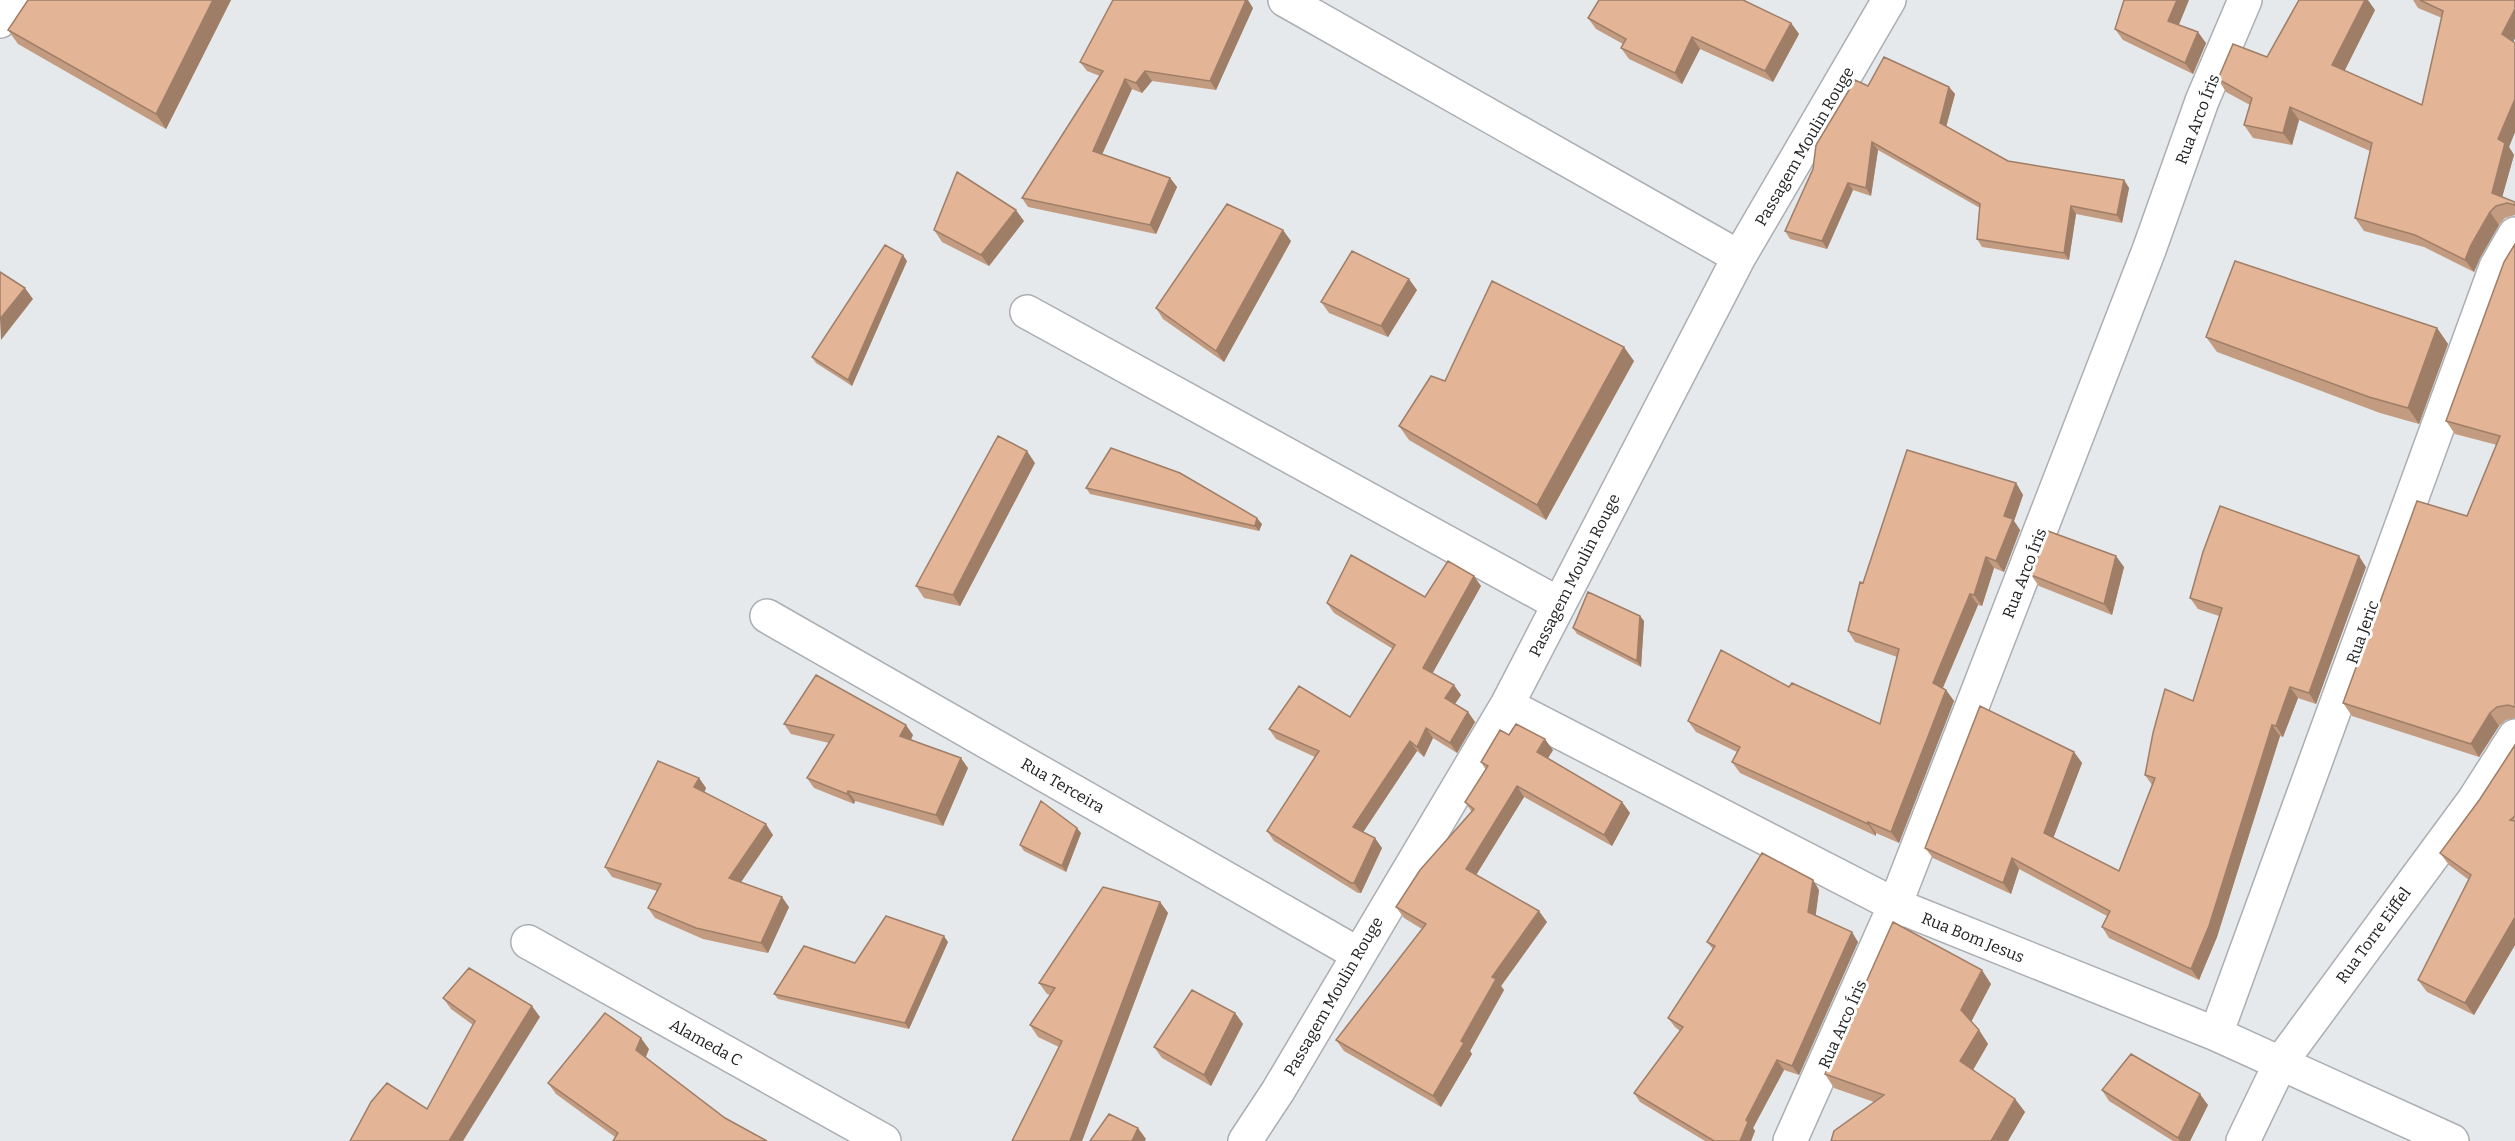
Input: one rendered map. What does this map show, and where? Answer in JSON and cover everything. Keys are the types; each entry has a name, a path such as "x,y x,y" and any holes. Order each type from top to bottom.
{"street":[{"path":"0,21 12,0"},
{"path":"1286,0 1739,257"},
{"name":"Passagem Moulin Rouge","path":"1245,1141 1278,1091 1507,705 1739,257 1889,0"},
{"name":"Rua Arco Íris","path":"1790,1141 1895,905 2145,261 2202,101 2245,0"},
{"name":"Rua Jeric","path":"2216,1034 2496,267 2515,234"},
{"path":"1027,312 1559,604"},
{"name":"Rua Terceira","path":"767,616 1358,954"},
{"name":"Rua Bom Jesus","path":"1507,705 1895,905 2216,1034 2452,1141"},
{"name":"Rua Torre Eiffel","path":"2243,1141 2281,1062 2474,800 2515,736"},
{"name":"Alameda C","path":"528,942 884,1141"}],"building":[{"path":"28,0 213,0 156,114 8,30"},
{"path":"1113,0 1246,0 1210,81 1145,71 1136,83 1125,79 1093,151 1170,178 1150,225 1022,198 1103,71 1080,62"},
{"path":"1599,0 1743,0 1791,23 1765,71 1692,37 1675,73 1621,48 1626,39 1588,18"},
{"path":"2124,0 2177,0 2168,21 2198,32 2185,63 2115,29"},
{"path":"2299,0 2365,0 2332,65 2422,105 2443,11 2420,0 2515,0 2515,9 2502,34 2515,43 2515,99 2498,139 2505,143 2492,193 2515,202 2515,205 2507,203 2496,206 2490,212 2465,260 2415,235 2355,218 2372,143 2290,107 2283,133 2244,125 2252,98 2218,79 2233,44 2267,57"},
{"path":"1884,57 1949,87 1940,123 2008,161 2124,180 2117,215 2071,206 2064,253 1977,239 1980,204 1872,142 1866,188 1848,183 1822,241 1785,231 1813,169 1816,145 1855,80 1868,86"},
{"path":"957,172 1016,210 981,255 934,230"},
{"path":"1227,204 1283,230 1216,351 1156,308"},
{"path":"2515,244 2515,707 2508,705 2497,707 2490,713 2471,744 2343,703 2417,501 2467,516 2500,436 2446,421 2504,262"},
{"path":"885,245 903,255 848,380 812,357"},
{"path":"1352,251 1409,279 1381,326 1321,302"},
{"path":"2235,261 2437,328 2408,408 2369,397 2206,337"},
{"path":"0,272 25,288 0,319"},
{"path":"1492,281 1624,347 1537,505 1399,426 1431,376 1445,381"},
{"path":"998,436 1027,451 953,595 916,586"},
{"path":"1111,448 1180,473 1257,518 1255,526 1086,488"},
{"path":"1907,450 2016,483 2004,516 2013,519 1996,561 1986,557 1974,595 1970,594 1933,683 1946,690 1891,832 1868,822 1868,824 1732,762 1740,747 1688,721 1721,650 1789,687 1792,683 1880,724 1899,649 1848,631 1860,582 1863,583"},
{"path":"2220,506 2359,556 2309,693 2290,687 2276,726 2272,725 2209,926 2191,969 2102,927 2110,911 2012,858 2003,883 1925,848 1980,706 2074,752 2044,833 2119,871 2155,778 2145,775 2165,689 2193,701 2222,608 2190,598 2203,552"},
{"path":"2048,531 2116,556 2104,604 2031,575"},
{"path":"1351,555 1425,597 1448,561 1474,576 1423,668 1454,685 1445,698 1468,712 1450,743 1426,728 1417,747 1410,741 1353,827 1375,838 1354,883 1267,831 1319,751 1269,729 1299,686 1350,717 1395,645 1327,603"},
{"path":"1588,592 1640,616 1637,661 1573,628"},
{"path":"816,675 906,725 900,736 961,758 936,815 848,791 847,794 807,778 834,735 784,724"},
{"path":"1516,724 1545,739 1537,752 1622,802 1604,835 1517,786 1466,869 1539,911 1492,977 1496,979 1461,1041 1464,1043 1433,1096 1336,1040 1426,924 1396,907 1420,870 1474,809 1465,802 1488,766 1481,762 1500,730 1509,735"},
{"path":"2515,745 2515,816 2510,820 2515,821 2515,920 2465,1003 2418,980 2471,875 2440,853 2480,799"},
{"path":"658,761 699,778 694,787 766,824 729,878 782,897 761,943 696,928 648,908 661,884 605,867"},
{"path":"1041,801 1077,828 1062,866 1020,845"},
{"path":"1762,853 1813,880 1808,912 1852,932 1792,1066 1777,1060 1746,1120 1748,1122 1740,1141 1714,1141 1634,1093 1683,1027 1668,1018 1715,946 1707,942"},
{"path":"1103,887 1160,902 1070,1141 1012,1141 1062,1041 1030,1025 1055,988 1039,983"},
{"path":"886,916 944,936 905,1023 774,994 804,946 855,963"},
{"path":"1893,922 1982,970 1961,1010 1979,1030 1960,1061 2015,1099 1991,1141 1831,1141 1834,1131 1884,1095 1825,1074"},
{"path":"469,968 532,1006 449,1141 350,1141 371,1102 387,1083 427,1109 475,1021 443,998"},
{"path":"1192,990 1235,1013 1204,1075 1154,1047"},
{"path":"605,1013 641,1038 636,1050 725,1118 767,1141 613,1141 618,1133 548,1083"},
{"path":"2131,1054 2200,1094 2178,1138 2102,1090"},
{"path":"1109,1114 1138,1128 1132,1141 1090,1141"}]}
